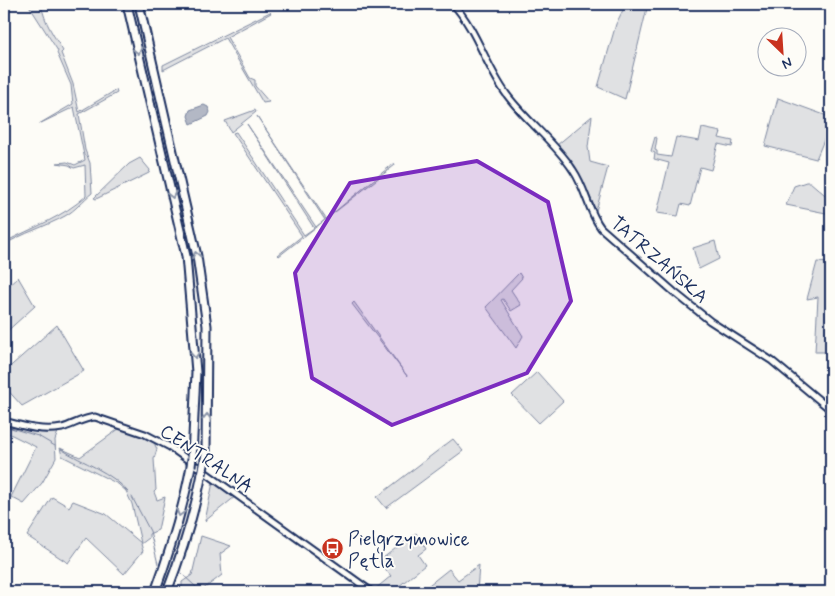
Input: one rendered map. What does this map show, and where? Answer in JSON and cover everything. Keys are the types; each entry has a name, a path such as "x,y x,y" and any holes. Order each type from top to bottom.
{"highway":[{"path":"127,4 186,256 196,372 191,462 187,490 173,540 155,592"},
{"path":"139,4 197,256 207,326 206,452 197,500 184,548 167,592"}],"street":[{"name":"TATRZAŃSKA","path":"453,4 462,16 507,95 573,169 584,188 594,217 605,233 710,321 772,361 831,410"},
{"name":"CENTRALNA","path":"4,421 45,430 64,427 87,418 95,417 161,441 372,592"}],"highlighted area":[{"path":"477,161 548,202 571,301 527,373 392,425 312,378 295,273 350,183"}],"shaded area":[{"path":"28,4 41,4 47,23 63,51 61,53 73,84 79,112 116,90 117,93 79,114 85,150 90,163 92,193 65,216 4,245 5,242 57,216 86,196 85,165 74,168 57,163 67,162 75,165 85,160 74,107 39,124 73,104 71,85 57,53 58,51"},
{"path":"626,4 648,4 625,99 598,87 616,24"},
{"path":"270,12 227,37 250,78 255,80 255,86 269,102 263,103 225,38 163,70 163,65"},
{"path":"778,98 830,117 826,135 816,159 765,146"},
{"path":"204,105 208,107 210,112 208,116 191,124 188,116 190,110"},
{"path":"255,110 256,112 231,132 225,121"},
{"path":"257,116 326,219 394,163 395,165 325,220"},
{"path":"592,116 588,147 590,162 608,167 596,211 580,176 557,145"},
{"path":"247,124 316,227 278,255 302,236 233,133 236,132 304,235 314,228"},
{"path":"702,128 721,132 719,138 733,141 732,147 718,144 711,170 700,167 690,206 681,204 678,216 657,213 669,163 654,159 655,153 651,151 655,137 657,138 655,150 657,155 671,157 676,137 699,141"},
{"path":"140,158 150,170 149,173 96,199 94,198 129,164"},
{"path":"810,182 831,200 831,214 786,205 794,186"},
{"path":"715,241 719,259 699,269 693,248"},
{"path":"817,262 831,263 831,352 815,352 818,297 807,299"},
{"path":"519,273 522,278 511,290 521,305 511,311 503,299 501,300 523,336 516,348 486,307"},
{"path":"18,277 35,306 4,334 4,290"},
{"path":"354,302 407,376 352,304"},
{"path":"57,325 84,371 22,406 4,386 4,372"},
{"path":"831,353 831,406 824,399"},
{"path":"537,372 563,401 539,423 512,395"},
{"path":"4,424 45,433 58,432 55,440 56,458 42,483 24,504 11,497 36,447 4,431"},
{"path":"120,428 156,441 157,449 154,459 156,490 154,492 157,500 165,497 158,530 149,534 149,538 141,544 143,551 124,574 86,538 68,563 27,536 52,497 69,507 73,501 106,514 141,543 132,504 126,491 118,484 62,456 60,448 80,457"},
{"path":"453,439 463,451 386,508 377,497"},
{"path":"213,482 236,496 205,521"},
{"path":"416,533 426,549 418,555 425,565 393,591 378,592 374,590 391,576 379,561"},
{"path":"201,536 231,546 220,554 222,575 202,590 220,592 182,592 184,588 182,587 182,582 192,575"},
{"path":"479,565 477,592 420,592 449,569 458,580"}],"waterway":[{"path":"4,426 38,436 55,446"},
{"path":"61,449 106,473 128,492"},
{"path":"132,497 150,531 158,564"},
{"path":"181,573 197,588 197,592"}],"place":[{"name":"Pielgrzymowice Pętla","path":"332,549"}]}
